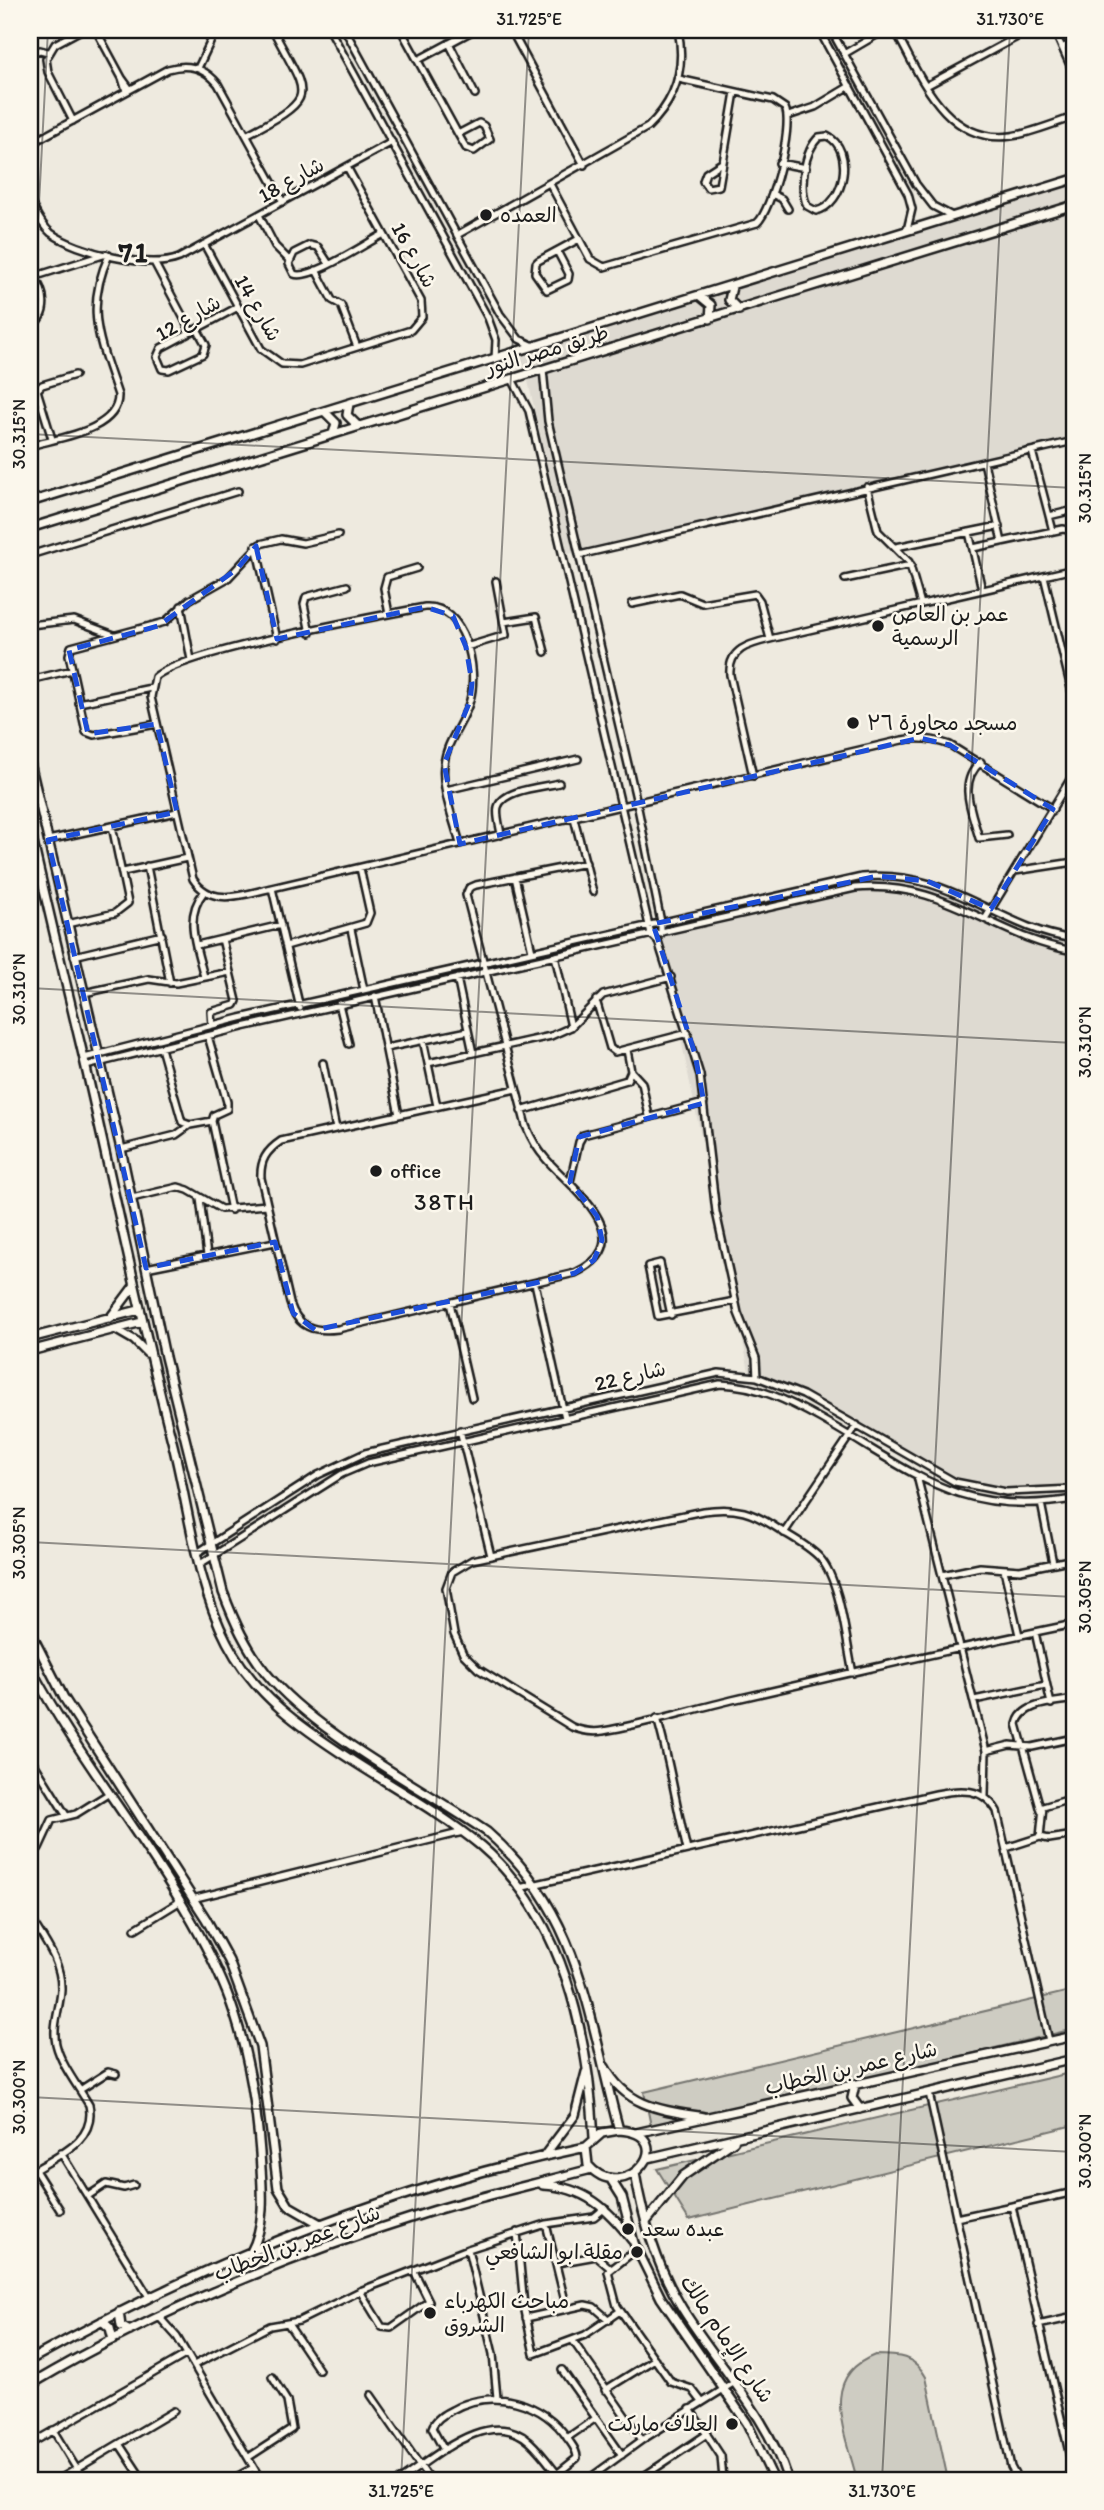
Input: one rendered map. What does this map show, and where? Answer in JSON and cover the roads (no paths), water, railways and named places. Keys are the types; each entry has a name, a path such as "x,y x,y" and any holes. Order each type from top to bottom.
{"street":[{"path":"73,121 48,72 48,52 55,44 81,30"},
{"path":"96,30 128,90"},
{"path":"198,68 216,30"},
{"path":"246,135 293,110 302,94 300,82 273,30"},
{"path":"330,30 492,326 496,340 495,360"},
{"path":"345,30 507,325 519,339 537,346"},
{"path":"401,30 418,60 458,134 466,148 472,151 487,144 490,139 479,123 458,134"},
{"path":"418,60 474,30"},
{"path":"511,30 584,164"},
{"path":"457,234 648,127 667,106 679,79 681,62 678,30"},
{"path":"820,30 911,201 912,216 907,231"},
{"path":"831,30 926,199 952,216"},
{"path":"844,54 885,30"},
{"path":"895,30 926,86 950,118 982,134 1019,135 1074,117"},
{"path":"926,86 1030,30"},
{"path":"1054,30 1074,74"},
{"path":"1062,48 1074,42"},
{"path":"449,43 475,94"},
{"path":"30,53 40,50 48,52"},
{"path":"30,144 168,69 188,65 198,68 218,84 284,202"},
{"path":"550,184 593,262 612,267 751,226 765,214 772,194 788,117 777,102 679,79"},
{"path":"788,117 815,107 849,86"},
{"path":"723,162 704,175 704,184 708,188 719,186 735,92"},
{"path":"369,100 380,93"},
{"path":"823,136 834,140 842,158 842,181 831,202 820,211 810,209 803,197 806,169 816,140 823,136"},
{"name":"شارع 18","path":"155,264 179,258 392,142"},
{"path":"892,166 903,161"},
{"path":"779,163 806,169"},
{"name":"شارع 16","path":"300,365 411,330 422,317 421,301 347,167"},
{"name":"طريق مصر النور","path":"30,502 1074,180"},
{"path":"417,188 429,181"},
{"path":"772,194 782,199 788,209"},
{"path":"30,201 52,234 108,255 155,264 194,330"},
{"name":"طريق مصر النور","path":"30,528 1074,205"},
{"path":"258,215 275,246 289,260"},
{"path":"328,264 320,249 313,245 293,253 289,260 289,268 297,276 305,276 328,264 384,234"},
{"path":"557,251 569,277 564,285 547,290 535,273 534,266 557,251 579,239"},
{"name":"شارع 14","path":"204,244 266,356 282,365 300,365"},
{"path":"31,276 108,255"},
{"path":"30,446 104,424 117,409 118,396 94,315 98,283 108,255"},
{"path":"316,270 332,300 341,305 357,347"},
{"path":"30,326 41,318 44,309 38,282 31,276"},
{"path":"733,286 729,300 739,310"},
{"path":"701,296 711,305 710,319"},
{"name":"شارع 12","path":"194,330 206,345 203,354 167,371 162,369 157,357 161,348 194,330 238,307"},
{"path":"543,369 545,408 637,803 661,922 662,931 658,941"},
{"path":"52,439 37,390 42,385 75,375"},
{"path":"512,379 529,411 651,934 658,941 688,1033 704,1103 711,1185 735,1301 756,1358 757,1377"},
{"path":"349,404 349,421 359,426"},
{"path":"529,411 545,408"},
{"path":"324,412 336,423 333,434"},
{"path":"579,555 1074,441"},
{"path":"1032,451 1053,531"},
{"path":"984,462 1002,542"},
{"path":"867,488 878,531 897,547 911,565 921,604"},
{"path":"30,555 238,491"},
{"path":"1049,516 1074,510"},
{"path":"897,547 999,526"},
{"path":"973,548 1053,531 1074,531"},
{"path":"969,532 982,590"},
{"path":"157,724 91,735 85,729 72,670 69,652 73,646 158,626 172,618 181,606 228,578 256,546 281,539 303,543 338,535"},
{"path":"256,546 277,639"},
{"path":"845,579 911,565"},
{"path":"389,614 384,588 387,577 416,568"},
{"path":"753,776 729,668 739,649 770,639 1074,569"},
{"path":"1044,576 1074,701"},
{"path":"466,647 507,634 496,581"},
{"path":"310,633 304,604 306,597 347,586"},
{"path":"632,604 680,594 699,603 755,594 760,601 770,639"},
{"path":"181,606 191,660"},
{"path":"460,844 443,772 446,753 466,713 472,693 466,647 457,622 440,607 389,614 191,660 162,671 151,688 193,879 204,892 222,898 360,868 920,738 950,745 1052,809"},
{"path":"504,622 536,617 545,652"},
{"path":"30,625 74,620 117,636"},
{"path":"30,680 72,670"},
{"path":"79,703 151,688"},
{"path":"595,694 602,697 610,691"},
{"path":"601,719 607,710 614,712"},
{"path":"446,790 578,758"},
{"path":"981,762 971,771 967,782 979,838 1007,835"},
{"path":"30,763 121,1149 165,1357 223,1592 242,1636 283,1692 352,1743 487,1832 507,1849 537,1884 568,1940 582,1979 603,2064 623,2093 656,2109 711,2118"},
{"path":"985,919 1052,809 1071,783 1074,773"},
{"path":"501,835 497,811 501,801 509,796 559,783"},
{"path":"48,840 177,812"},
{"path":"574,817 593,892"},
{"path":"67,923 125,908 128,895 112,827"},
{"path":"30,830 86,1066 139,1310 186,1495 211,1609 242,1668 271,1701 315,1735 463,1832 482,1847 519,1888 553,1947 568,1983 593,2088 594,2137"},
{"path":"123,872 187,858"},
{"path":"1015,871 1074,862"},
{"path":"516,1089 281,1141 271,1147 260,1167 267,1205 293,1313 304,1326 315,1330 338,1329 535,1283 586,1268 600,1251 602,1240 597,1216 583,1194 538,1149 521,1111 516,1089 506,1047 467,890 473,886 586,863"},
{"path":"147,866 170,983"},
{"path":"286,946 366,923 370,913 360,868"},
{"path":"84,1058 299,1004 845,880 878,876 927,881 1041,931 1074,939"},
{"path":"514,877 533,951"},
{"path":"86,1066 340,1004 829,893 873,886 928,894 1038,942 1074,951"},
{"path":"272,888 302,1014"},
{"path":"204,892 192,910 204,977"},
{"path":"197,945 281,925"},
{"path":"351,929 364,990"},
{"path":"74,956 162,935"},
{"path":"212,1025 212,1011 236,1003 222,939"},
{"path":"555,956 571,1027"},
{"path":"83,993 149,979 170,983 230,972"},
{"path":"428,1063 551,1036 571,1027 596,1000 612,991 671,977"},
{"path":"457,978 473,1053"},
{"path":"375,996 399,1115"},
{"path":"596,1000 610,1048 615,1052 688,1033"},
{"path":"340,1004 349,1044"},
{"path":"386,1048 468,1031"},
{"path":"208,1036 228,1106 214,1115 212,1121 230,1210"},
{"path":"424,1041 437,1106"},
{"path":"161,1048 179,1118 190,1125"},
{"path":"627,1050 631,1071 642,1083 649,1116"},
{"path":"323,1063 336,1129"},
{"path":"521,1111 624,1082 631,1071"},
{"path":"570,1182 583,1135 704,1103"},
{"path":"121,1149 176,1135 190,1125 212,1121"},
{"path":"131,1198 178,1187 210,1205 230,1210 267,1205"},
{"path":"200,1198 207,1256"},
{"path":"146,1268 275,1242"},
{"path":"671,1315 660,1264 647,1267 655,1312 661,1317 671,1315 735,1301"},
{"path":"535,1283 565,1418"},
{"path":"110,1318 134,1286"},
{"path":"450,1303 472,1398"},
{"path":"30,1338 139,1310"},
{"path":"30,1351 142,1322"},
{"path":"114,1329 134,1340 150,1356"},
{"name":"شارع 22","path":"197,1553 338,1464 365,1453 707,1374 732,1373 757,1377 803,1395 938,1475 972,1487 1022,1492 1074,1489"},
{"name":"شارع 22","path":"200,1564 342,1474 381,1460 708,1385 732,1384 784,1399 917,1476 971,1499 1007,1504 1074,1500"},
{"path":"784,1533 857,1425"},
{"path":"460,1430 491,1556"},
{"path":"917,1476 986,1751 985,1796"},
{"path":"1041,1503 1053,1563"},
{"path":"853,1673 829,1573 819,1558 755,1513 726,1508 491,1556 458,1567 446,1588 454,1634 470,1662 580,1730 604,1731 1019,1635 1073,1625 1074,1634"},
{"path":"942,1576 979,1567 1004,1570 1074,1559"},
{"path":"1004,1570 1019,1635"},
{"path":"30,1631 64,1698 218,1940 240,1988 260,2046 278,2188 289,2206 322,2225"},
{"path":"1035,1632 1051,1704"},
{"path":"30,1667 108,1794 180,1902 227,1993 243,2042 258,2126 262,2221 251,2252"},
{"path":"30,1682 39,1684"},
{"path":"974,1700 1046,1685"},
{"path":"1040,1837 1041,1811 1017,1724 1020,1714 1029,1709 1074,1699"},
{"path":"657,1718 672,1767 673,1797 687,1850"},
{"path":"986,1751 1010,1745 1023,1746 1074,1738"},
{"path":"88,1762 100,1754"},
{"path":"30,1757 66,1815"},
{"path":"519,1888 950,1791 962,1790 985,1796 997,1811 1049,2041"},
{"path":"30,1854 38,1848 52,1820 76,1814 108,1794"},
{"path":"1041,1811 1046,1806 1074,1798"},
{"path":"192,1899 463,1832"},
{"path":"1006,1848 1040,1837 1049,1839 1074,1835"},
{"path":"135,1929 180,1902"},
{"path":"30,1917 58,1967 61,1991 56,2042 61,2059 89,2105 90,2125 79,2141 32,2171 60,2210"},
{"path":"553,1947 568,1940"},
{"path":"227,1993 240,1988"},
{"name":"شارع عمر بن الخطاب","path":"636,2133 1074,2036"},
{"path":"599,2047 605,2083 619,2130"},
{"name":"شارع عمر بن الخطاب","path":"648,2158 1074,2059"},
{"path":"544,2157 575,2115 581,2098 586,2064"},
{"path":"80,2090 108,2072 116,2074"},
{"path":"855,2085 852,2098 860,2109"},
{"path":"929,2093 1012,2467 1018,2480"},
{"path":"619,2130 636,2133 647,2144 648,2158 635,2173 610,2178 591,2169 585,2157 586,2147 594,2137 619,2130"},
{"path":"646,2222 669,2190 691,2169 715,2152 750,2134"},
{"name":"شارع عمر بن الخطاب","path":"30,2360 149,2297 251,2252 454,2180 586,2147"},
{"path":"61,2153 149,2297"},
{"name":"شارع عمر بن الخطاب","path":"30,2385 130,2331 333,2244 425,2213 591,2169"},
{"name":"شارع الإمام مالك","path":"635,2173 646,2222 673,2291 760,2419 788,2480"},
{"name":"شارع الإمام مالك","path":"610,2178 622,2197 636,2246 674,2321 757,2441 774,2480"},
{"path":"88,2196 106,2184 124,2189 134,2185"},
{"path":"535,2184 576,2191 605,2207 636,2246 610,2267 609,2284 620,2311 671,2382 692,2389 702,2402"},
{"path":"956,2218 1074,2192"},
{"path":"1012,2206 1038,2325 1071,2451 1074,2475 1052,2480"},
{"path":"194,2365 270,2326 288,2324 360,2291 468,2249 545,2224 594,2217 605,2207"},
{"path":"545,2224 567,2309"},
{"path":"517,2232 526,2318 534,2354 573,2341 620,2311"},
{"path":"468,2249 493,2354 497,2398"},
{"path":"557,2263 596,2256 610,2267"},
{"path":"360,2291 382,2327 391,2328 429,2301 414,2271"},
{"path":"526,2318 589,2305 609,2320"},
{"path":"119,2312 121,2326 130,2331"},
{"path":"1038,2325 1074,2317"},
{"path":"160,2318 194,2365 261,2480"},
{"path":"102,2321 110,2328 113,2340"},
{"path":"288,2324 319,2370"},
{"path":"573,2341 642,2440"},
{"path":"30,2444 187,2354"},
{"path":"606,2390 654,2359"},
{"path":"562,2370 622,2455"},
{"path":"249,2457 292,2429 289,2405 272,2377"},
{"path":"591,2479 642,2440 735,2382"},
{"path":"372,2395 430,2480"},
{"path":"400,2480 444,2450 480,2431 511,2431 532,2444 559,2478 577,2456 555,2420 542,2416 527,2405 497,2398 464,2404 433,2423 433,2433 444,2450"},
{"path":"690,2409 722,2459 723,2480"},
{"path":"58,2480 78,2471 174,2411"},
{"path":"567,2438 596,2418"},
{"path":"53,2430 78,2471"},
{"path":"638,2480 706,2434"},
{"path":"120,2445 141,2478 132,2480"},
{"path":"231,2480 253,2468"},
{"path":"68,2474 72,2480"}],"place":[{"name":"العمده","path":"486,215"},
{"name":"عمر بن العاص الرسمية","path":"878,626"},
{"name":"مسجد مجاورة ٣٦","path":"853,723"},
{"name":"office","path":"376,1171"},
{"name":"عبده سعد","path":"628,2229"},
{"name":"مقلة ابو الشافعي","path":"637,2252"},
{"name":"مباحث الكهرباء الشروق","path":"430,2313"},
{"name":"العلاف ماركت","path":"732,2424"}],"district":[{"name":"71","path":"134,252"},
{"name":"38TH","path":"445,1202"}]}
